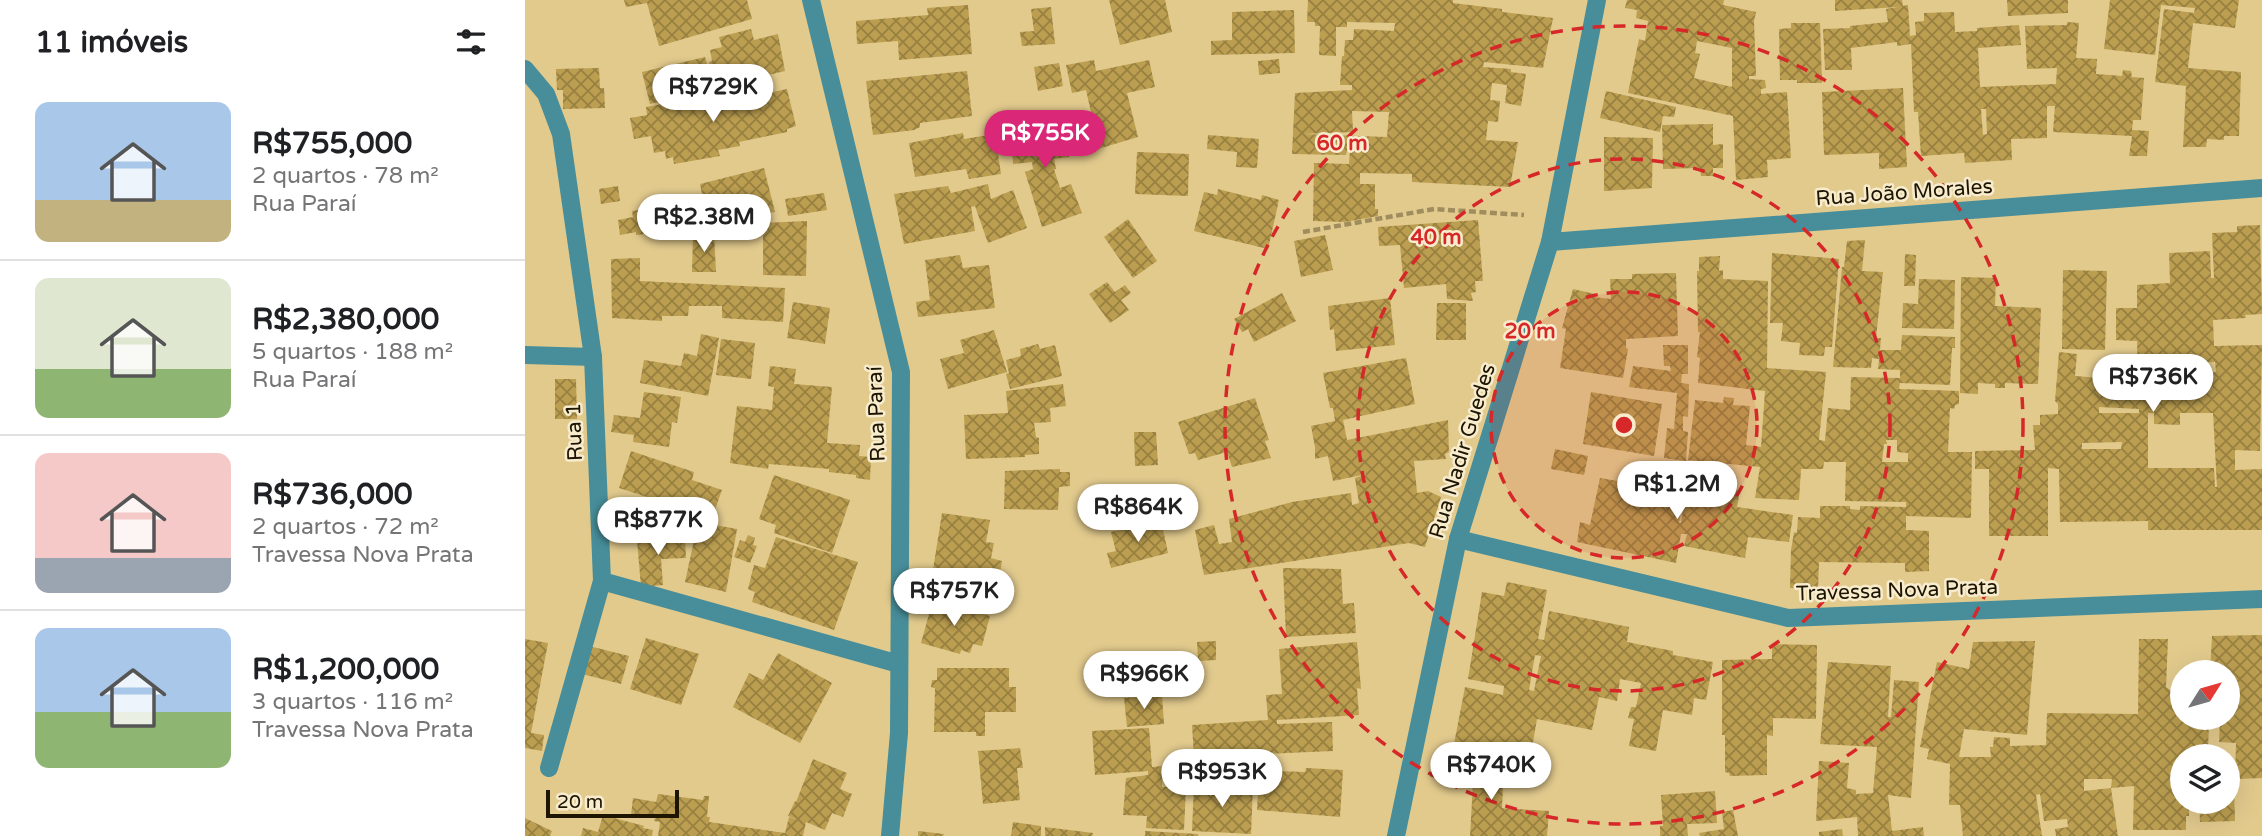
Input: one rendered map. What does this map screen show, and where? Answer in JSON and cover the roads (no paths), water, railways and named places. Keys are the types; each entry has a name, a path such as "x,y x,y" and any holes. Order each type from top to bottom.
{"street":[{"name":"Rua Paraí","path":"811,0 901,372 898,733 890,836"},
{"name":"Rua Nadir Guedes","path":"1396,836 1458,539 1550,242 1597,0"},
{"name":"Rua 1","path":"525,69 546,94 561,134 593,357 603,581 548,768"},
{"name":"Rua João Morales","path":"1550,242 2262,188"},
{"path":"525,355 593,357"},
{"name":"Travessa Nova Prata","path":"1458,539 1788,618 2262,599"},
{"path":"603,581 899,664"}]}
